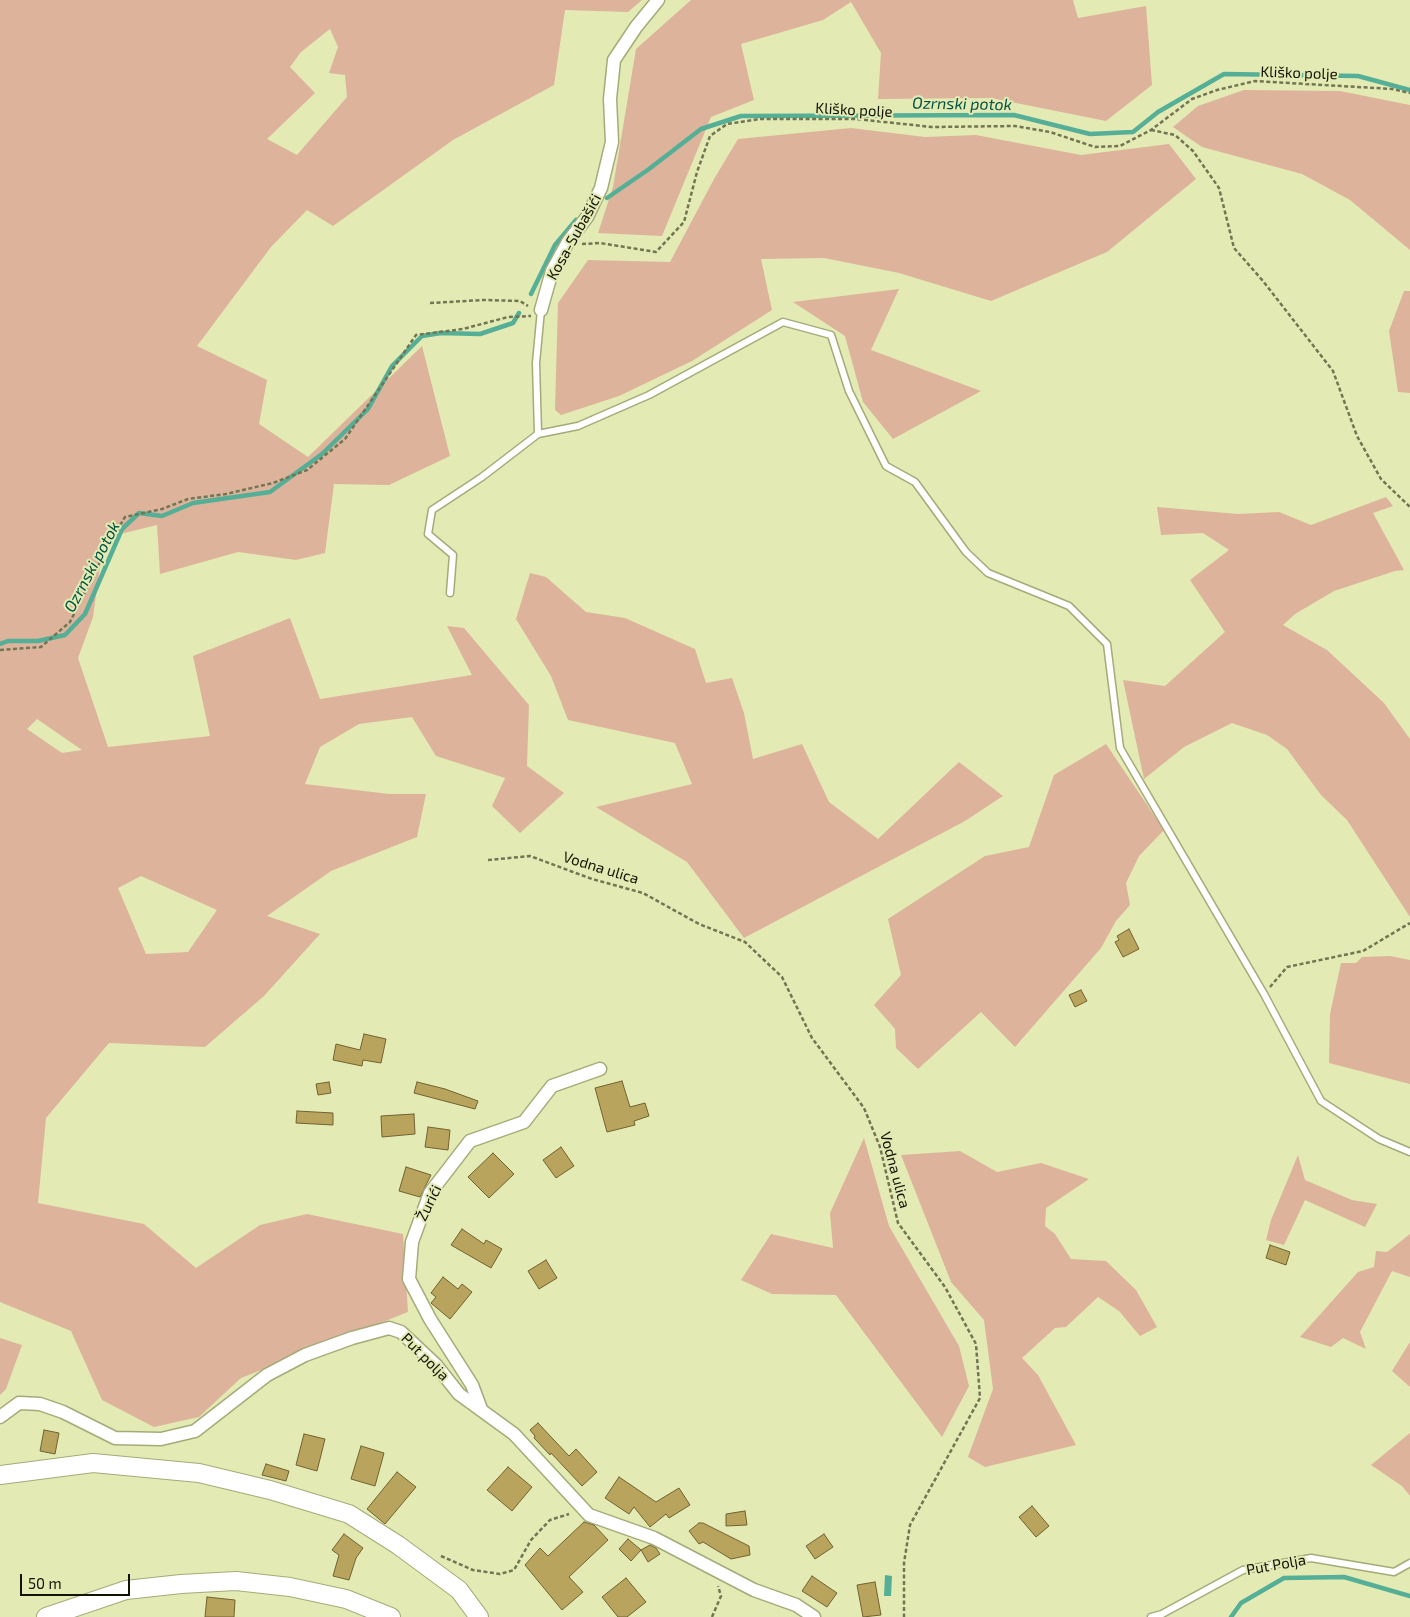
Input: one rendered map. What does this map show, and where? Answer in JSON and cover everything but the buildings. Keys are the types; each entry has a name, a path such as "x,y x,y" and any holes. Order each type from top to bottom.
{"street":[{"name":"Kosa-Subašići","path":"541,313 552,271 568,242 587,218 597,195 610,151 612,142 610,99 614,60 636,27 658,0"},
{"name":"Žurići","path":"481,1409 472,1385 430,1319 409,1279 412,1242 430,1193 470,1141 524,1122 552,1086 600,1069"},
{"name":"Put polja","path":"0,1417 19,1403 40,1404 63,1412 115,1438 161,1439 195,1431 267,1374 305,1355 352,1338 389,1328 401,1332 436,1365 459,1394 514,1434 589,1515 654,1538 754,1590 796,1606 814,1617"},
{"path":"0,1476 93,1464 199,1473 270,1490 349,1514 398,1545 459,1590 479,1617"},
{"path":"46,1617 126,1590 181,1584 236,1582 290,1587 346,1599 391,1617"}],"lane":[{"path":"538,434 536,363 541,313"},
{"path":"450,593 454,555 428,534 432,510 482,477 538,434 578,426 649,395 783,322 831,335 850,391 886,466 916,482 966,552 988,573 1069,606 1107,644 1120,748 1264,994 1321,1101 1379,1139 1410,1152"},
{"name":"Put Polja","path":"1151,1617 1162,1614 1242,1570 1311,1558 1394,1572 1410,1563"}],"path":[{"name":"Kliško polje","path":"568,242 600,243 656,252 684,222 697,172 710,136 727,124 760,119 856,119 932,127 1016,126 1050,132 1095,147 1120,146 1151,130 1192,99 1217,90 1255,81 1392,89 1410,93"},
{"path":"1151,130 1175,134 1193,151 1204,166 1219,188 1234,248 1263,281 1333,371 1357,436 1381,479 1410,507"},
{"path":"430,303 484,300 520,301 541,313"},
{"path":"0,650 41,647 70,622 108,544 125,518 162,509 188,499 226,494 273,483 307,470 345,439 416,335 464,328 508,317 541,313"},
{"name":"Vodna ulica","path":"488,860 530,856 592,879 643,893 700,924 745,942 782,977 812,1038 864,1108 880,1147 898,1224 945,1287 976,1344 980,1398 910,1525 904,1563 904,1617"},
{"path":"1264,994 1287,967 1363,951 1410,923"},
{"path":"435,1553 473,1570 500,1574 514,1570 531,1540 550,1520 566,1514 589,1515"},
{"path":"712,1568 721,1596 712,1617"}],"shaded area":[{"path":"0,0 642,0 628,12 565,10 554,85 453,140 333,226 307,210 271,247 197,346 267,380 259,424 308,457 422,346 450,456 389,485 334,484 325,553 296,560 238,552 160,574 157,525 104,538 93,617 78,658 108,747 210,736 193,656 290,618 320,699 472,675 447,626 464,628 529,705 527,766 564,793 520,833 492,806 505,778 436,756 412,717 359,724 320,747 305,784 389,794 426,794 417,837 331,871 267,916 320,934 264,996 205,1047 109,1043 46,1118 38,1203 144,1224 196,1268 260,1225 307,1214 403,1234 408,1312 241,1378 199,1417 154,1427 102,1400 71,1331 0,1302","holes":["330,29 338,47 329,73 345,75 347,97 297,155 267,139 315,93 290,67 301,52","37,719 82,750 62,753 27,729","141,876 217,910 188,952 146,954 118,888"]},
{"path":"691,0 1073,0 1078,18 1146,6 1152,85 1106,121 991,98 878,99 881,53 851,2 823,20 741,44 754,100 711,117 662,236 598,233 613,187 636,49"},
{"path":"1244,90 1340,91 1410,105 1410,250 1350,200 1302,174 1202,147 1173,127 1198,106"},
{"path":"851,128 925,137 976,135 1081,155 1169,144 1196,179 1107,252 991,301 899,273 824,258 761,259 772,310 692,361 619,396 561,415 555,410 558,303 588,260 670,262 714,179 738,139"},
{"path":"899,289 871,350 981,391 893,439 863,402 845,336 793,302"},
{"path":"1404,291 1410,291 1410,393 1398,392 1389,331"},
{"path":"1386,497 1393,506 1373,513 1404,570 1395,571 1334,591 1295,614 1283,625 1327,650 1384,703 1410,739 1410,917 1347,820 1321,795 1287,749 1267,735 1232,723 1184,747 1144,779 1123,680 1165,686 1225,632 1190,580 1229,550 1203,533 1161,535 1157,507 1238,514 1279,512 1311,525"},
{"path":"530,573 546,577 586,612 625,618 695,649 706,683 732,678 744,713 753,759 802,744 829,802 878,839 959,762 1003,796 965,821 744,938 687,862 596,807 692,784 675,743 568,720 551,676 516,619"},
{"path":"1106,744 1164,830 1139,856 1126,883 1130,905 1116,921 1101,948 1015,1047 981,1012 918,1069 896,1048 895,1029 874,1005 901,975 888,919 985,856 1029,847 1054,775"},
{"path":"1390,956 1410,960 1410,1084 1329,1063 1330,1014 1341,963 1356,963 1362,957"},
{"path":"864,1138 889,1226 959,1346 969,1386 942,1437 836,1295 772,1294 741,1280 771,1234 833,1248 830,1213"},
{"path":"960,1151 997,1172 1041,1163 1089,1179 1046,1208 1045,1226 1055,1234 1071,1259 1106,1261 1136,1290 1157,1327 1140,1336 1119,1311 1098,1297 1066,1327 1055,1328 1022,1358 1038,1375 1076,1445 985,1467 968,1457 993,1389 984,1320 951,1282 901,1155"},
{"path":"1298,1155 1305,1180 1352,1200 1377,1204 1365,1227 1305,1200 1284,1245 1266,1240 1271,1220"},
{"path":"1410,1234 1410,1277 1392,1271 1360,1332 1366,1349 1343,1338 1331,1347 1300,1337 1358,1272 1374,1267 1376,1251 1387,1252"},
{"path":"0,1338 22,1345 6,1389 0,1395"},
{"path":"1410,1342 1410,1387 1392,1371"},
{"path":"1410,1433 1410,1496 1402,1486 1371,1465"}],"water":[{"path":"885,1575 892,1576 891,1596 884,1596"}],"waterway":[{"name":"Ozrnski potok","path":"607,198 701,129 741,116 1014,115 1090,134 1133,132 1158,112 1224,74 1358,76 1410,90"},
{"path":"531,294 555,245 576,220"},
{"name":"Ozrnski potok","path":"0,644 8,641 38,641 65,635 85,614 122,529 139,513 162,516 193,503 270,492 322,454 368,409 392,366 422,336 441,333 480,334 513,323 519,313"},
{"path":"1231,1617 1241,1603 1284,1578 1344,1577 1410,1596"}]}
